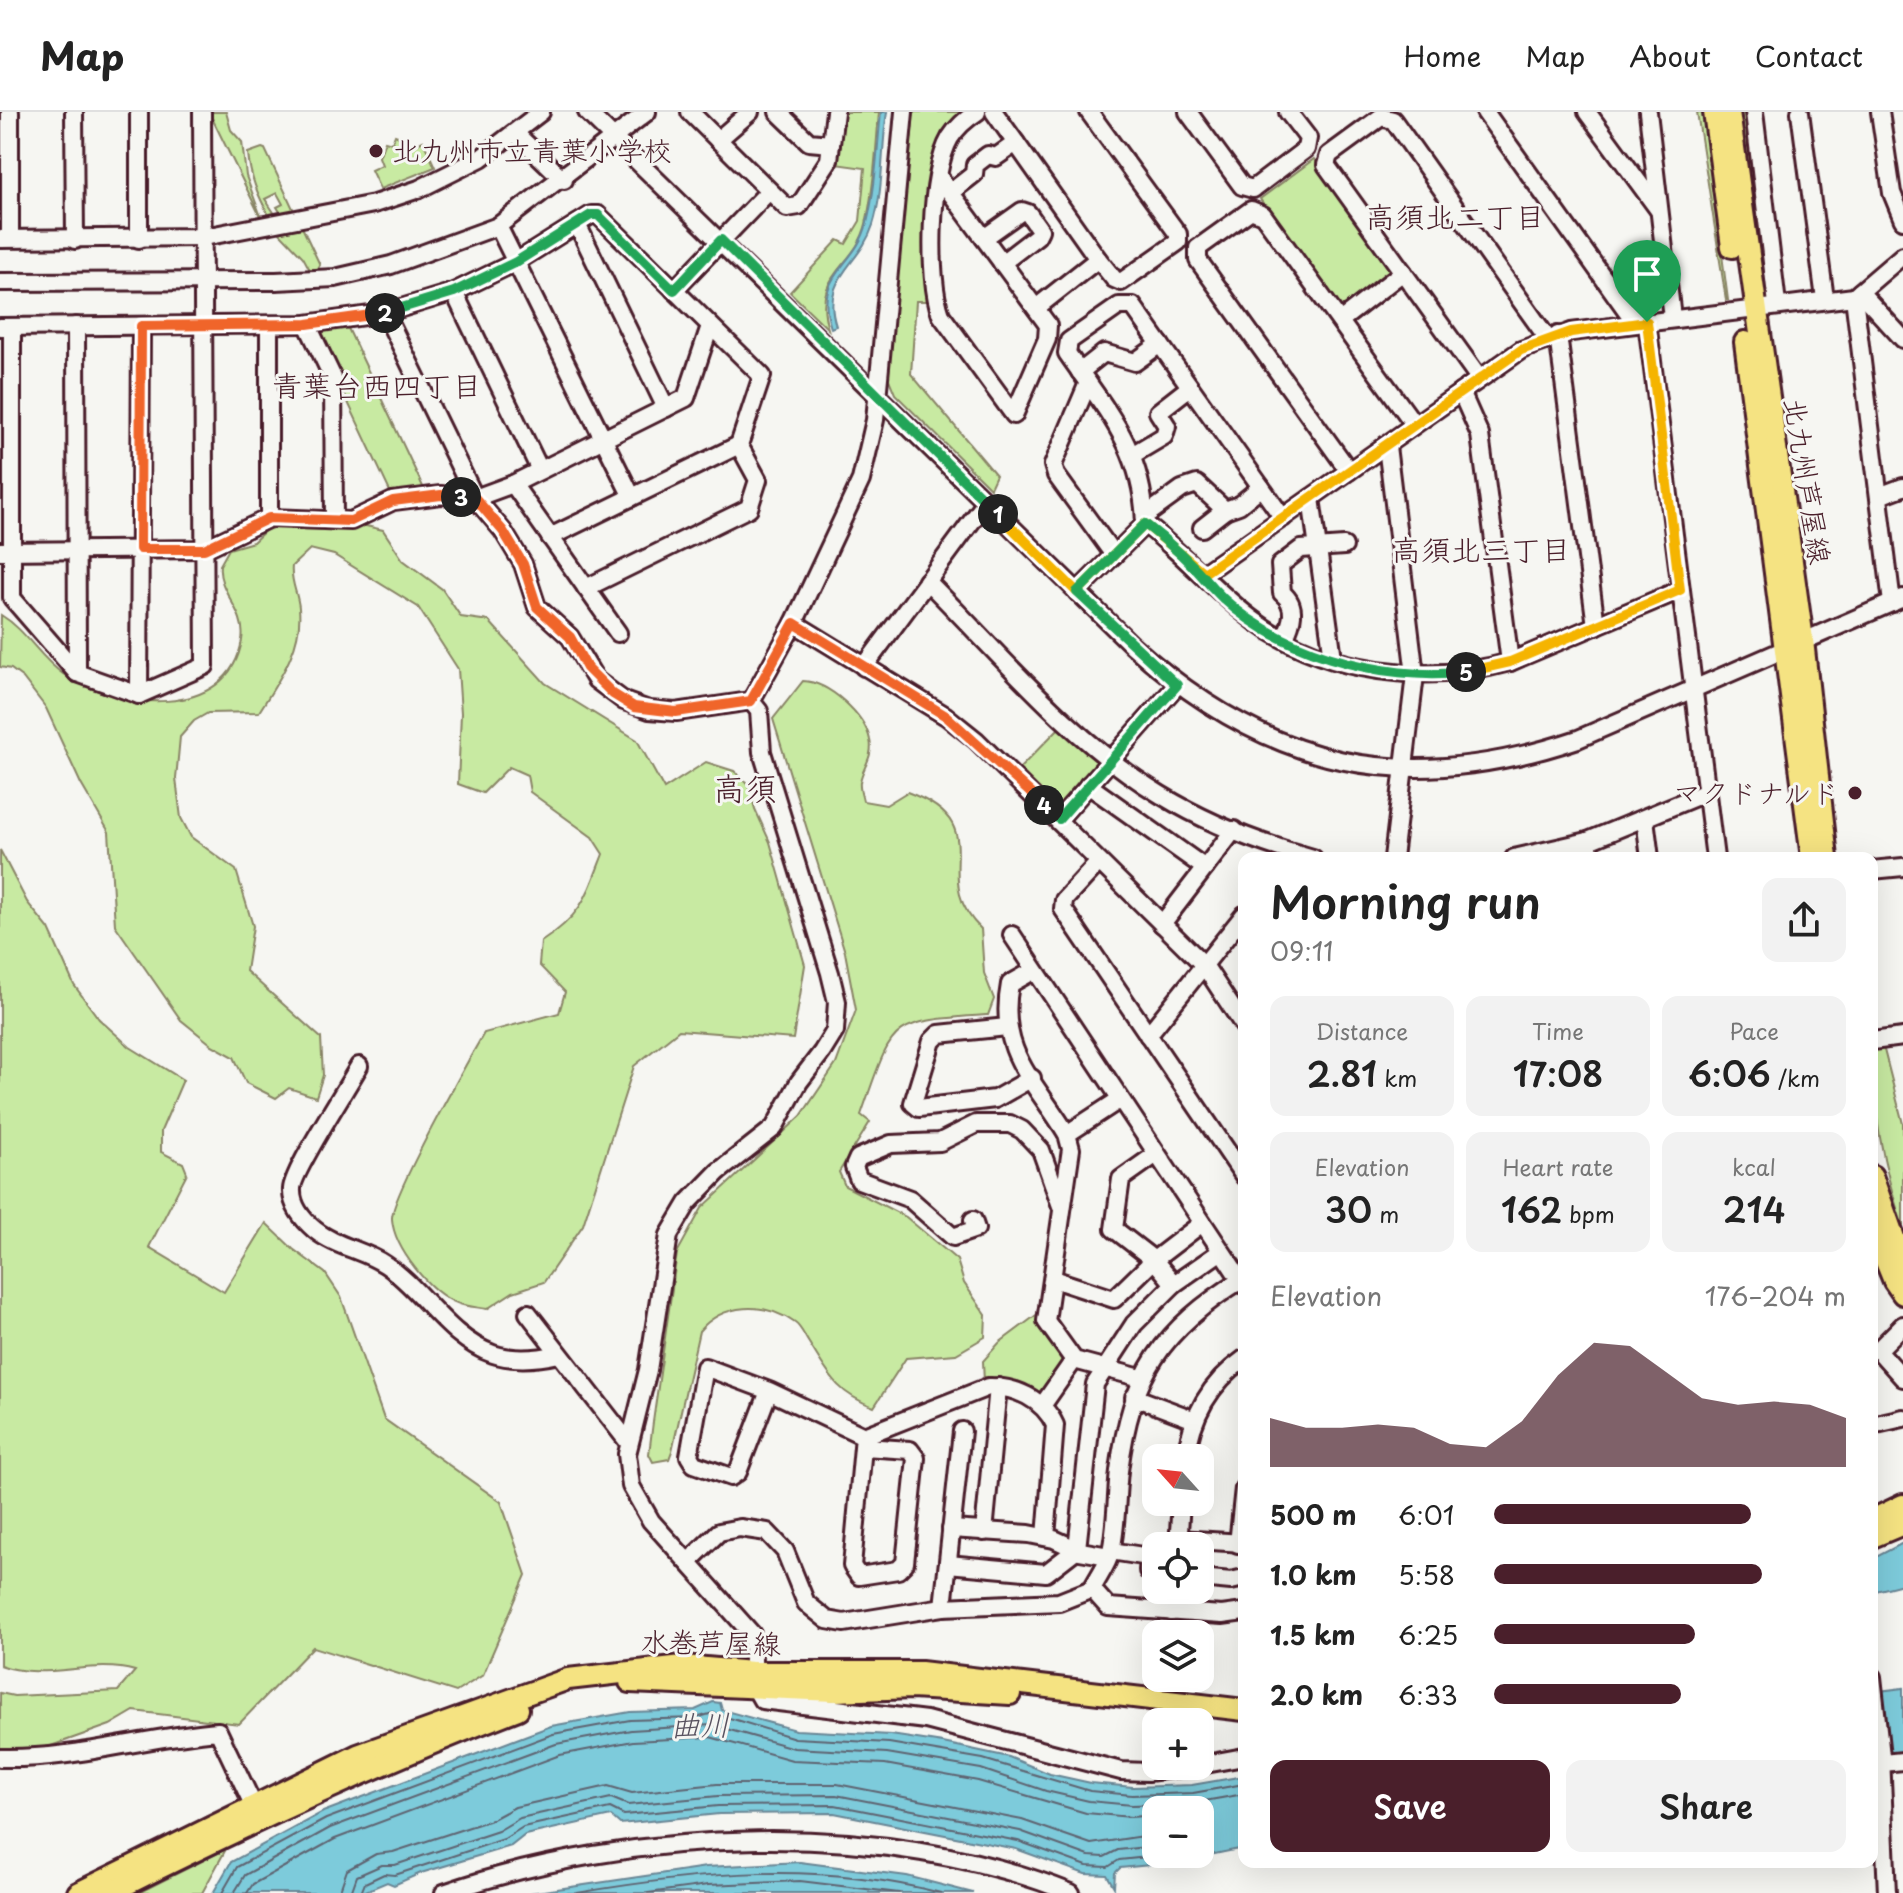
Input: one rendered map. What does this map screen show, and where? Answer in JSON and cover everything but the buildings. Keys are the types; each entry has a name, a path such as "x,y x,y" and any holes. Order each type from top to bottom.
{"main road":[{"name":"北九州芦屋線","path":"1714,112 1748,308 1826,852"},
{"name":"北九州芦屋線","path":"1729,112 1748,308"},
{"name":"北九州芦屋線","path":"1794,644 1811,852"},
{"path":"1878,1193 1903,1263"},
{"path":"1878,1242 1894,1281 1903,1294"},
{"path":"1878,1517 1903,1505"},
{"path":"1878,1534 1903,1524"},
{"name":"水巻芦屋線","path":"78,1893 125,1877 256,1812 358,1755 568,1679 683,1666 835,1691 912,1688 1008,1694 1238,1723"},
{"name":"水巻芦屋線","path":"754,1679 921,1672 1238,1709"},
{"name":"水巻芦屋線","path":"109,1893 125,1877"}],"street":[{"path":"10,112 5,238 75,240 204,237 374,204 451,174 481,158 541,112"},
{"path":"74,112 75,240"},
{"path":"139,112 139,239"},
{"path":"202,112 204,237 202,325 205,666 139,695 77,673 12,598 7,551 6,327 202,325 269,325 307,324 385,313 454,292 516,262 591,215 598,215 762,376 739,445 550,537"},
{"path":"587,112 877,392 1077,592 1177,685 1245,728 1283,745 1329,758 1402,769 1446,770 1533,754 1578,739 1898,601 1879,496 1857,294"},
{"path":"0,282 335,278 403,262 498,226 564,180 647,112"},
{"path":"690,112 787,208 799,206 829,160 835,112"},
{"path":"718,140 750,112"},
{"path":"778,112 809,142 831,144"},
{"path":"751,701 794,623 857,493 875,420 904,112"},
{"path":"939,177 1048,325 1047,339 1014,415 941,315 935,300 933,223 939,177 949,139 964,121 977,112"},
{"path":"994,112 1098,259 1114,279 1121,282 1178,242 1178,234 1089,112"},
{"path":"1188,112 1242,186 1253,189 1306,149 1308,138 1288,112"},
{"path":"1485,112 1630,315 1647,322"},
{"path":"1587,112 1659,210"},
{"path":"1648,112 1672,318"},
{"path":"1754,112 1777,304"},
{"path":"1800,112 1825,299"},
{"path":"1880,112 1892,193 1903,220"},
{"path":"1479,378 1326,165 1329,155 1381,117 1393,120 1553,337 1596,626"},
{"path":"515,133 564,180"},
{"path":"951,192 974,174 975,165 988,155 996,157 1016,143"},
{"path":"674,290 769,191"},
{"path":"1349,471 1198,260 1198,248 1251,210 1263,215 1414,424"},
{"path":"984,238 1022,211 1028,213 1040,230 1037,236 1002,263"},
{"path":"577,224 666,408"},
{"path":"498,226 632,497"},
{"path":"1204,573 1521,350 1553,337 1857,294 1903,255"},
{"path":"1036,308 1098,259"},
{"path":"1340,321 1403,272"},
{"path":"454,292 540,470"},
{"path":"1857,294 1903,339"},
{"path":"1283,518 1133,306 1119,306 1069,341 1067,353 1128,440 1145,520 1204,573 1224,596 1284,639 1333,658 1415,675 1483,669 1510,662 1680,590"},
{"path":"385,313 475,498 503,531 523,564 537,607 570,637 587,668 613,694 634,707 676,712 751,701"},
{"path":"1647,322 1714,852"},
{"path":"307,324 333,378 334,520"},
{"path":"269,325 269,518"},
{"path":"76,326 77,673"},
{"path":"139,695 141,326"},
{"path":"7,551 204,549 269,518 351,521 393,501 441,495 475,498 513,484 686,398 710,326"},
{"path":"1114,555 1056,475 1053,465 1084,378 1104,353 1135,362 1160,344"},
{"path":"1132,455 1164,436 1167,426 1158,412 1190,387"},
{"path":"1461,392 1480,435 1510,662"},
{"path":"586,588 749,508 758,480 739,445"},
{"path":"1387,446 1415,675 1394,852"},
{"path":"513,484 618,633"},
{"path":"1077,592 1145,520 1182,489 1197,484 1225,510"},
{"path":"1202,528 1261,487"},
{"path":"1879,496 1903,487"},
{"path":"1311,498 1333,658"},
{"path":"864,667 986,502"},
{"path":"1284,639 1293,621 1290,599 1282,593 1280,565 1301,549 1344,546"},
{"path":"927,581 1071,727 1110,760 1159,794 1285,852"},
{"path":"794,623 946,716 1059,819 1204,965 1238,1017"},
{"path":"1059,819 1177,685"},
{"path":"751,701 759,711 762,752 830,973 837,1002 835,1031 774,1128 718,1172 688,1203 669,1235 648,1370 629,1443 627,1469 638,1501 752,1634 754,1679 762,1700 926,1720 1121,1771 1142,1772"},
{"path":"1088,785 1205,868"},
{"path":"1565,852 1590,849 1645,819 1707,792"},
{"path":"1645,819 1649,852"},
{"path":"1162,924 1234,830"},
{"path":"1099,862 1064,900 1063,909 1238,1167"},
{"path":"1878,869 1903,867"},
{"path":"1148,1035 1238,922"},
{"path":"1012,935 1155,1155 1238,1275"},
{"path":"1033,971 1010,984 1007,1027 1017,1057 1067,1134 1071,1149 1046,1321 1074,1360 1141,1378"},
{"path":"1007,1027 939,1034 932,1041 913,1103 919,1108 995,1099 1032,1078"},
{"path":"1878,1040 1903,1037"},
{"path":"359,1066 294,1178 294,1203 300,1213 315,1230 338,1244 387,1265 464,1338 491,1353 537,1359 559,1354"},
{"path":"1067,1134 1119,1100"},
{"path":"973,1220 976,1229 953,1237 910,1199 859,1180 854,1167 858,1158 891,1144 940,1142 976,1124 1010,1124 1022,1130 1041,1150 1061,1208"},
{"path":"1155,1155 1121,1179 1114,1229 1154,1260 1174,1284"},
{"path":"1053,1279 1114,1299 1154,1260 1201,1224"},
{"path":"948,1564 1046,1573 1077,1549 1095,1384 1134,1324 1174,1284 1220,1252"},
{"path":"688,1562 719,1532 755,1528 776,1538 785,1551 806,1603 827,1620 844,1623 943,1607 1059,1602 1092,1589 1110,1554 1119,1469 1141,1378 1171,1334 1204,1305 1238,1284"},
{"path":"528,1313 629,1443"},
{"path":"1878,1347 1903,1325"},
{"path":"1878,1353 1903,1378"},
{"path":"1042,1406 1074,1360"},
{"path":"1189,1444 1195,1420 1215,1384 1238,1364"},
{"path":"769,1391 738,1472 731,1477 694,1464 689,1456 705,1367 769,1391 864,1442 910,1450 916,1458 905,1563 898,1570 859,1576 852,1566 864,1442"},
{"path":"864,1442 988,1387 1008,1387 1042,1406 1055,1425 1046,1537"},
{"path":"984,1532 998,1387"},
{"path":"1134,1397 1195,1420"},
{"path":"1878,1424 1903,1418"},
{"path":"943,1607 962,1431"},
{"path":"951,1529 1046,1537 1077,1549 1142,1556"},
{"path":"1214,1544 1238,1544"},
{"path":"1214,1579 1238,1579"},
{"path":"1092,1589 1108,1607 1222,1615 1238,1613"},
{"path":"1171,1612 1172,1604"},
{"path":"0,1758 59,1755 127,1741 218,1731 256,1812"},
{"path":"1214,1763 1238,1758"},
{"path":"1903,1761 1878,1761 1887,1893 1903,1891"},
{"path":"444,1893 555,1864 652,1846 715,1840 904,1850 1010,1873 1071,1893"}],"green space":[{"path":"209,112 226,112 231,130 242,142 246,176 263,222"},
{"path":"840,112 879,112 866,224 861,239 836,272 825,295 828,329 790,292 838,240 846,244 860,221 865,168 835,164"},
{"path":"914,112 968,112 949,130 931,301 916,301 911,374 996,475 990,488 895,394 888,377"},
{"path":"1697,112 1703,112 1728,300 1726,300"},
{"path":"1741,112 1751,112 1771,294 1765,295"},
{"path":"395,135 411,142 412,147 423,141 435,167 380,189 371,170 382,165 379,157 385,141 392,143"},
{"path":"262,148 296,215 282,215 277,207 283,204 277,193 265,199 277,217 270,217 262,202 248,153"},
{"path":"1314,159 1395,269 1394,276 1339,311 1260,199"},
{"path":"297,224 302,227 320,265 317,270 310,270 303,257 278,231 279,228"},
{"path":"346,324 425,491 392,496 315,332 319,327"},
{"path":"270,526 366,526 383,530 403,560 442,589 461,617 489,621 545,683 637,740 664,789 706,762 734,771 748,784 770,842 805,965 793,1039 679,1030 634,1066 583,1225 544,1282 513,1292 487,1309 457,1303 425,1280 406,1256 394,1231 392,1219 395,1206 432,1128 484,1033 559,1013 565,992 539,965 541,942 574,914 592,883 603,854 592,837 530,792 527,775 509,767 483,793 458,784 461,713 458,669 418,607 334,555 310,549 292,566 299,622 293,650 259,712 208,713 194,721 180,737 176,779 181,818 191,837 236,870 253,926 246,971 321,1038 323,1075 316,1097 289,1088 276,1098 246,1083 234,1057 212,1045 181,1020 115,925 109,832 81,784 46,708 23,678 11,669 0,667 1,615 63,674 111,695 167,701 193,696 216,685 233,666 242,640 240,620 223,584 220,565 229,549 253,542"},
{"path":"803,681 824,687 834,694 853,711 867,730 871,746 860,782 863,801 886,805 907,792 935,805 950,820 957,836 959,890 966,909 981,929 984,973 994,999 988,1015 930,1020 899,1032 881,1061 861,1115 870,1122 839,1172 845,1186 906,1217 957,1260 964,1283 986,1315 985,1337 956,1354 906,1358 874,1407 843,1390 795,1323 757,1308 732,1310 699,1331 672,1451 669,1459 653,1462 649,1454 677,1253 702,1208 801,1116 836,1064 856,1010 845,952 773,719"},
{"path":"1061,726 1100,765 1060,810 1053,810 1016,772"},
{"path":"0,850 27,902 49,929 74,985 99,1019 130,1047 183,1080 161,1131 161,1152 183,1163 187,1173 149,1247 224,1292 266,1223 325,1273 341,1297 384,1419 501,1502 526,1575 483,1675 456,1692 313,1647 239,1724 134,1711 110,1725 0,1764 0,1693 14,1696 118,1691 135,1671 102,1667 34,1671 0,1665"},
{"path":"1878,1046 1883,1046 1903,1124 1903,1227 1884,1161 1878,1122"},
{"path":"1043,1310 1066,1359 1038,1397 1001,1378 984,1383 983,1361 999,1343"},
{"path":"226,1849 202,1893 138,1893"}],"water":[{"path":"881,112 887,112 877,211 867,239 837,283 832,309 836,326 831,328 827,295 831,282 862,238 867,223"},
{"path":"1903,1543 1903,1584 1878,1590 1878,1556"},
{"path":"1903,1688 1903,1752 1878,1755 1878,1691"},
{"name":"曲川","path":"713,1702 720,1703 722,1710 796,1730 891,1735 943,1743 1009,1757 1050,1774 1091,1783 1133,1787 1192,1785 1238,1777 1238,1849 1214,1854 1214,1796 1142,1796 1142,1866 1120,1868 1115,1873 1114,1887 1107,1875 1085,1874 1016,1849 834,1813 719,1814 620,1824 611,1816 525,1835 511,1846 421,1873 394,1885 387,1882 361,1893 213,1893 231,1862 323,1812 551,1726 630,1712 695,1710"},
{"path":"800,1862 907,1876 973,1893 530,1893 706,1867"}],"place":[{"name":"北九州市立青葉小学校","path":"376,151"},
{"name":"マクドナルド","path":"1855,793"}],"district":[{"name":"高須北二丁目","path":"1455,218"},
{"name":"青葉台西四丁目","path":"377,387"},
{"name":"高須北三丁目","path":"1481,551"},
{"name":"高須","path":"745,789"}],"route":[{"path":"1647,322 1571,332 1521,350 1204,573 1145,524 1077,592 721,240 674,290 598,215 591,215 516,262 454,292 385,313 307,324 141,326 140,549 204,549 269,518 351,521 393,501 441,495 475,498 503,531 523,564 537,607 570,637 596,680 634,707 676,712 751,701 794,623 946,716 976,740 1059,819 1177,685 1077,592 1114,555 1145,524 1165,540 1204,573 1213,587 1257,623 1289,642 1331,658 1415,675 1443,675 1510,662 1680,590 1647,322"}]}
